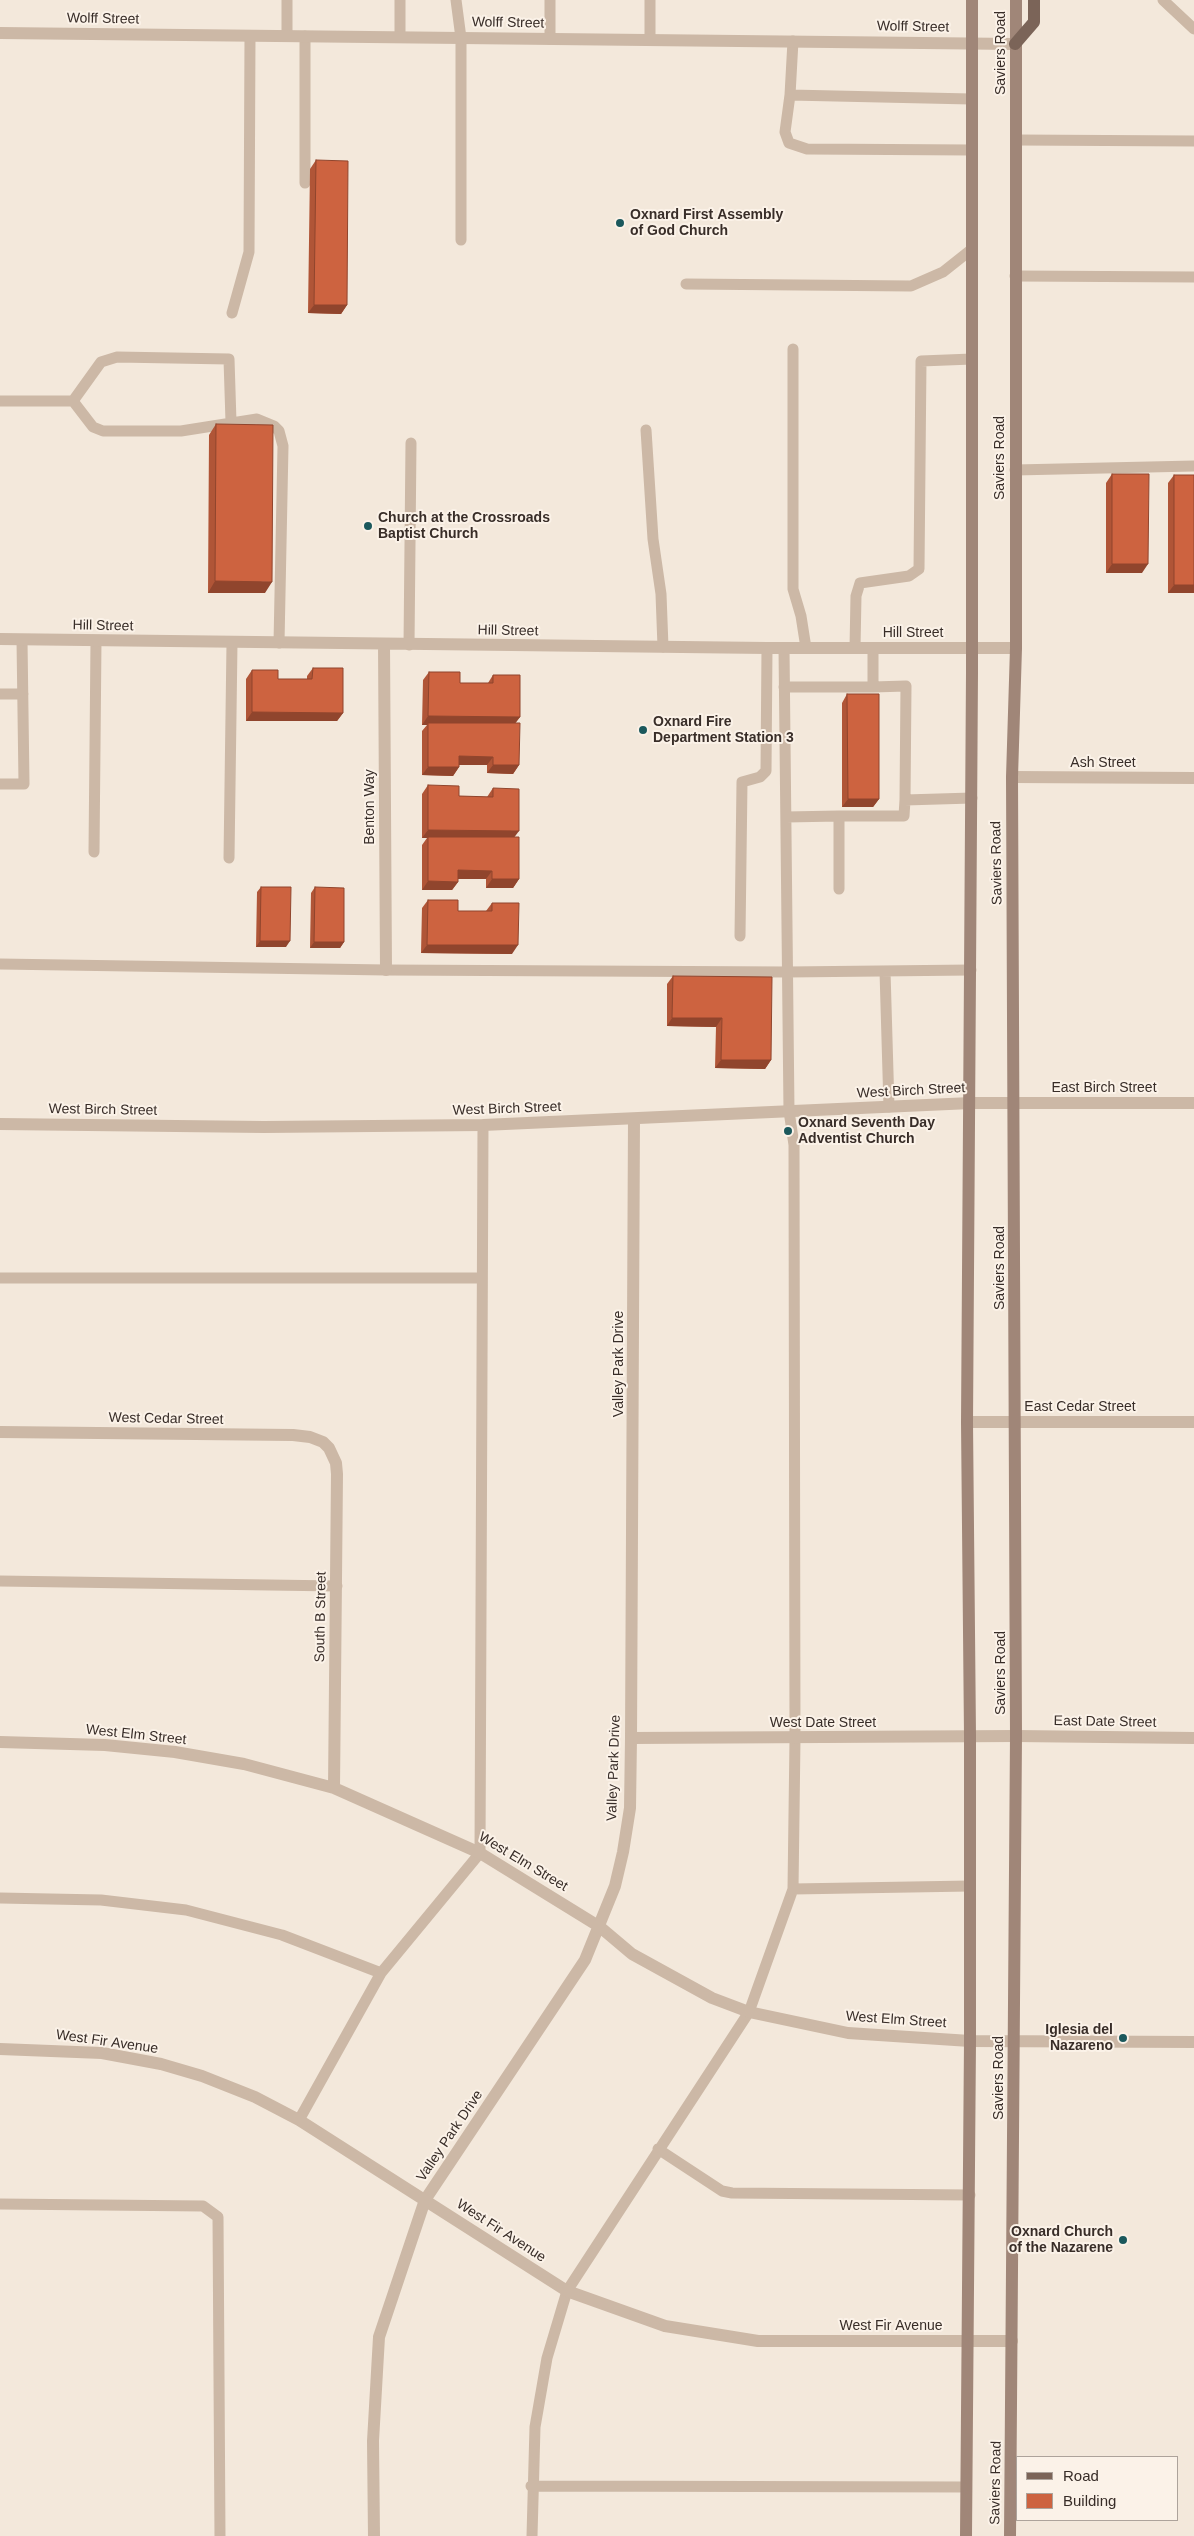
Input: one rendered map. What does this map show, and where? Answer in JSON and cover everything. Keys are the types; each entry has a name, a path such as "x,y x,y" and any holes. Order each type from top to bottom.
{"main road":[{"name":"Saviers Road","path":"966,2536 970,2195 970,1736 967,1422 971,1103 972,0"},
{"name":"Saviers Road","path":"1010,2536 1016,1736 1015,1103 1012,777 1016,648 1016,0"},
{"path":"1015,44 1034,22 1034,0"}],"street":[{"name":"Wolff Street","path":"0,33 1015,44"},
{"name":"Hill Street","path":"0,639 409,645 1016,648"},
{"name":"Benton Way","path":"384,644 386,970"},
{"name":"Ash Street","path":"1012,777 1194,778"},
{"name":"West Birch Street","path":"0,1124 264,1127 483,1126 971,1103 1015,1103"},
{"name":"East Birch Street","path":"1015,1103 1194,1103"},
{"name":"Valley Park Drive","path":"374,2536 373,2441 379,2337 425,2200 585,1960 600,1927 623,1852 630,1808 634,1118"},
{"name":"East Cedar Street","path":"967,1422 1194,1422"},
{"name":"West Cedar Street","path":"0,1432 293,1435 310,1437 323,1442 329,1448"},
{"name":"South B Street","path":"329,1448 336,1463 337,1474 334,1788"},
{"name":"West Date Street","path":"631,1738 795,1739 1016,1736"},
{"name":"East Date Street","path":"1016,1736 1194,1738"},
{"name":"West Elm Street","path":"0,1742 105,1745 175,1752 244,1764 334,1788 480,1853 600,1927 632,1954 712,1998 749,2012 848,2033 970,2041 1194,2042"},
{"name":"West Fir Avenue","path":"0,2048 102,2053 161,2064 202,2076 255,2097 299,2120 567,2291 665,2326 758,2341 1012,2341"}],"lane":[{"path":"287,0 287,36"},
{"path":"400,0 400,37"},
{"path":"456,0 461,38 460,240"},
{"path":"550,0 550,39"},
{"path":"650,0 650,40"},
{"path":"1163,0 1194,29"},
{"path":"232,313 249,252 250,36"},
{"path":"304,183 305,36"},
{"path":"793,41 790,95 785,132 789,144 807,149 971,150"},
{"path":"790,95 971,99"},
{"path":"1016,140 1194,141"},
{"path":"686,284 911,286 944,272 972,249"},
{"path":"1015,276 1194,277"},
{"path":"793,349 793,588 801,616 806,648"},
{"path":"72,401 101,362 117,357 229,360 231,422"},
{"path":"855,648 856,596 860,584 908,576 919,569 921,361 972,359"},
{"path":"0,401 72,401"},
{"path":"72,401 93,427 103,431 181,431 257,419 274,426 279,431 282,446 279,643"},
{"path":"646,430 653,539 661,594 663,647"},
{"path":"409,645 411,443"},
{"path":"1015,470 1194,466"},
{"path":"0,784 24,784 22,640"},
{"path":"94,852 96,641"},
{"path":"228,858 232,643"},
{"path":"740,936 742,782 760,777 766,772 767,648"},
{"path":"532,2536 531,2486 536,2419 547,2358 567,2291 749,2012 793,1889 795,1739 794,1145 789,1111 784,648"},
{"path":"873,648 873,687"},
{"path":"784,687 906,686 904,816 786,816"},
{"path":"0,694 23,694"},
{"path":"905,800 972,798"},
{"path":"838,889 839,816"},
{"path":"0,964 386,970 788,972 971,970"},
{"path":"885,971 889,1107"},
{"path":"299,2120 382,1974 480,1853 483,1126"},
{"path":"0,1278 482,1278"},
{"path":"0,1581 337,1586"},
{"path":"793,1889 970,1886"},
{"path":"0,1898 102,1900 186,1910 282,1935 382,1974"},
{"path":"658,2149 722,2190 732,2193 970,2195"},
{"path":"0,2204 202,2206 218,2217 220,2536"},
{"path":"531,2486 966,2487"}],"building":[{"path":"316,160 348,161 347,305 314,305"},
{"path":"216,424 273,425 272,582 215,581"},
{"path":"1112,474 1149,474 1148,564 1112,564"},
{"path":"1174,475 1194,475 1194,585 1174,585"},
{"path":"313,668 343,668 343,713 252,712 252,670 278,670 278,679 312,679"},
{"path":"429,672 460,672 460,683 493,683 493,675 520,675 520,717 428,716"},
{"path":"847,694 879,694 879,799 848,799"},
{"path":"428,723 520,723 519,765 493,765 493,757 459,756 459,767 428,767"},
{"path":"428,785 459,786 459,796 493,797 493,788 519,789 519,831 428,830"},
{"path":"428,837 519,837 519,879 492,879 492,871 458,870 458,882 428,881"},
{"path":"261,887 291,887 290,941 260,941"},
{"path":"315,887 344,888 344,942 314,942"},
{"path":"428,900 458,900 458,911 492,911 492,903 519,903 518,945 427,945"},
{"path":"673,976 772,977 771,1060 721,1060 722,1018 672,1018"}],"place":[{"name":"Oxnard First Assembly of God Church","path":"620,223"},
{"name":"Church at the Crossroads Baptist Church","path":"368,526"},
{"name":"Oxnard Fire Department Station 3","path":"643,730"},
{"name":"Oxnard Seventh Day Adventist Church","path":"788,1131"},
{"name":"Iglesia del Nazareno","path":"1123,2038"},
{"name":"Oxnard Church of the Nazarene","path":"1123,2240"}]}
